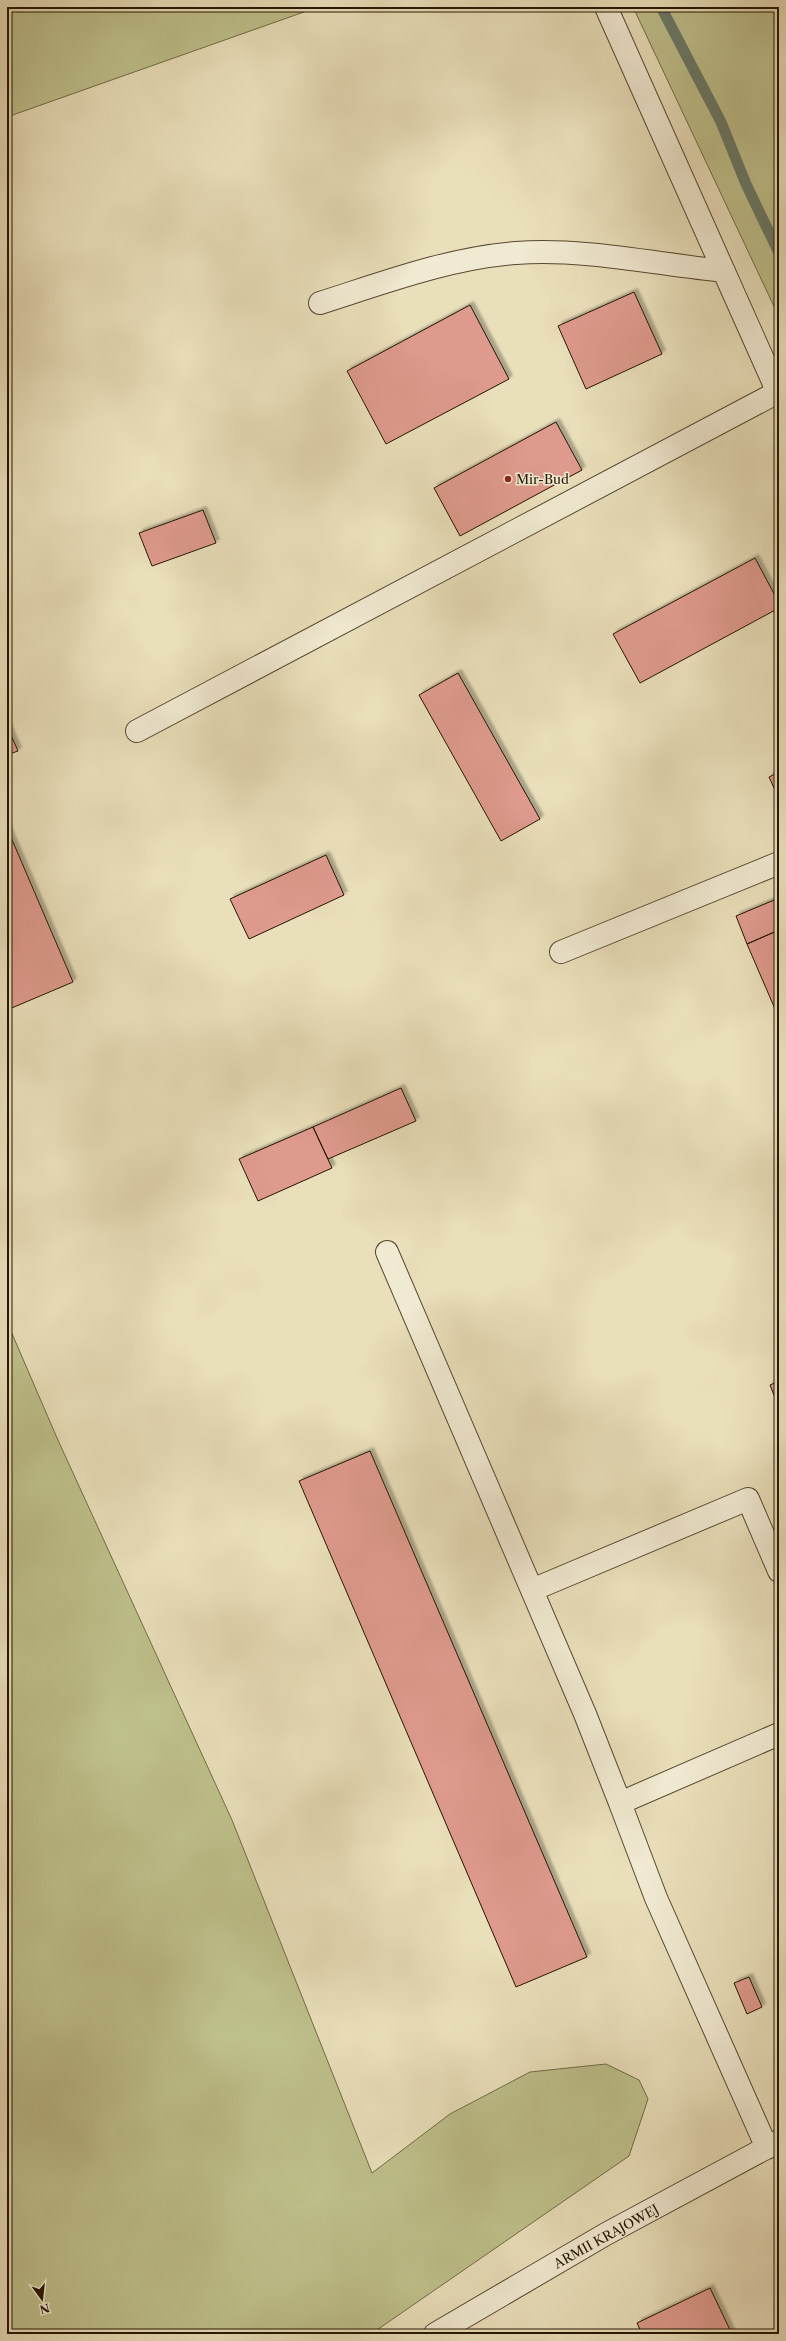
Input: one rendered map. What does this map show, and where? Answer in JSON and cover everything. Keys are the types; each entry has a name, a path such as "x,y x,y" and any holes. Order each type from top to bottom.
{"street":[{"path":"137,731 778,394 606,7"},
{"path":"320,303 388,281 458,263 515,253 570,253 724,271"},
{"path":"561,952 779,863"},
{"path":"387,1252 585,1714 656,1898 773,2144"},
{"path":"532,1590 748,1499 779,1572"},
{"path":"620,1803 779,1734"},
{"name":"ARMII KRAJOWEJ","path":"435,2334 606,2234 773,2144"}],"green space":[{"path":"7,7 318,7 7,117"},
{"path":"633,7 779,7 779,317"},
{"path":"7,1322 57,1438 232,1820 372,2173 450,2114 530,2072 606,2064 639,2080 648,2099 629,2156 371,2334 7,2334"}],"building":[{"path":"634,292 662,354 586,389 558,326"},
{"path":"470,305 509,379 386,444 347,371"},
{"name":"Mir-Bud","path":"556,422 582,470 460,536 434,488"},
{"path":"203,510 216,543 152,566 139,533"},
{"path":"755,558 779,603 779,608 640,683 613,634"},
{"path":"458,673 540,819 501,841 419,695"},
{"path":"7,726 18,751 7,755"},
{"path":"779,772 779,799 769,777"},
{"path":"7,828 73,982 7,1010"},
{"path":"326,855 344,895 249,939 230,899"},
{"path":"779,898 779,930 747,944 736,916"},
{"path":"779,930 779,1007 775,1009 747,944"},
{"path":"401,1088 416,1121 328,1159 313,1127"},
{"path":"313,1127 332,1168 258,1201 239,1159"},
{"path":"779,1381 779,1408 770,1385"},
{"path":"370,1451 587,1957 516,1987 299,1481"},
{"path":"749,1977 762,2007 747,2014 734,1983"},
{"path":"710,2288 732,2334 642,2334 637,2323"}],"waterway":[{"path":"661,7 721,122 746,184 779,253"}],"place":[{"name":"Mir-Bud","path":"508,479"}]}
